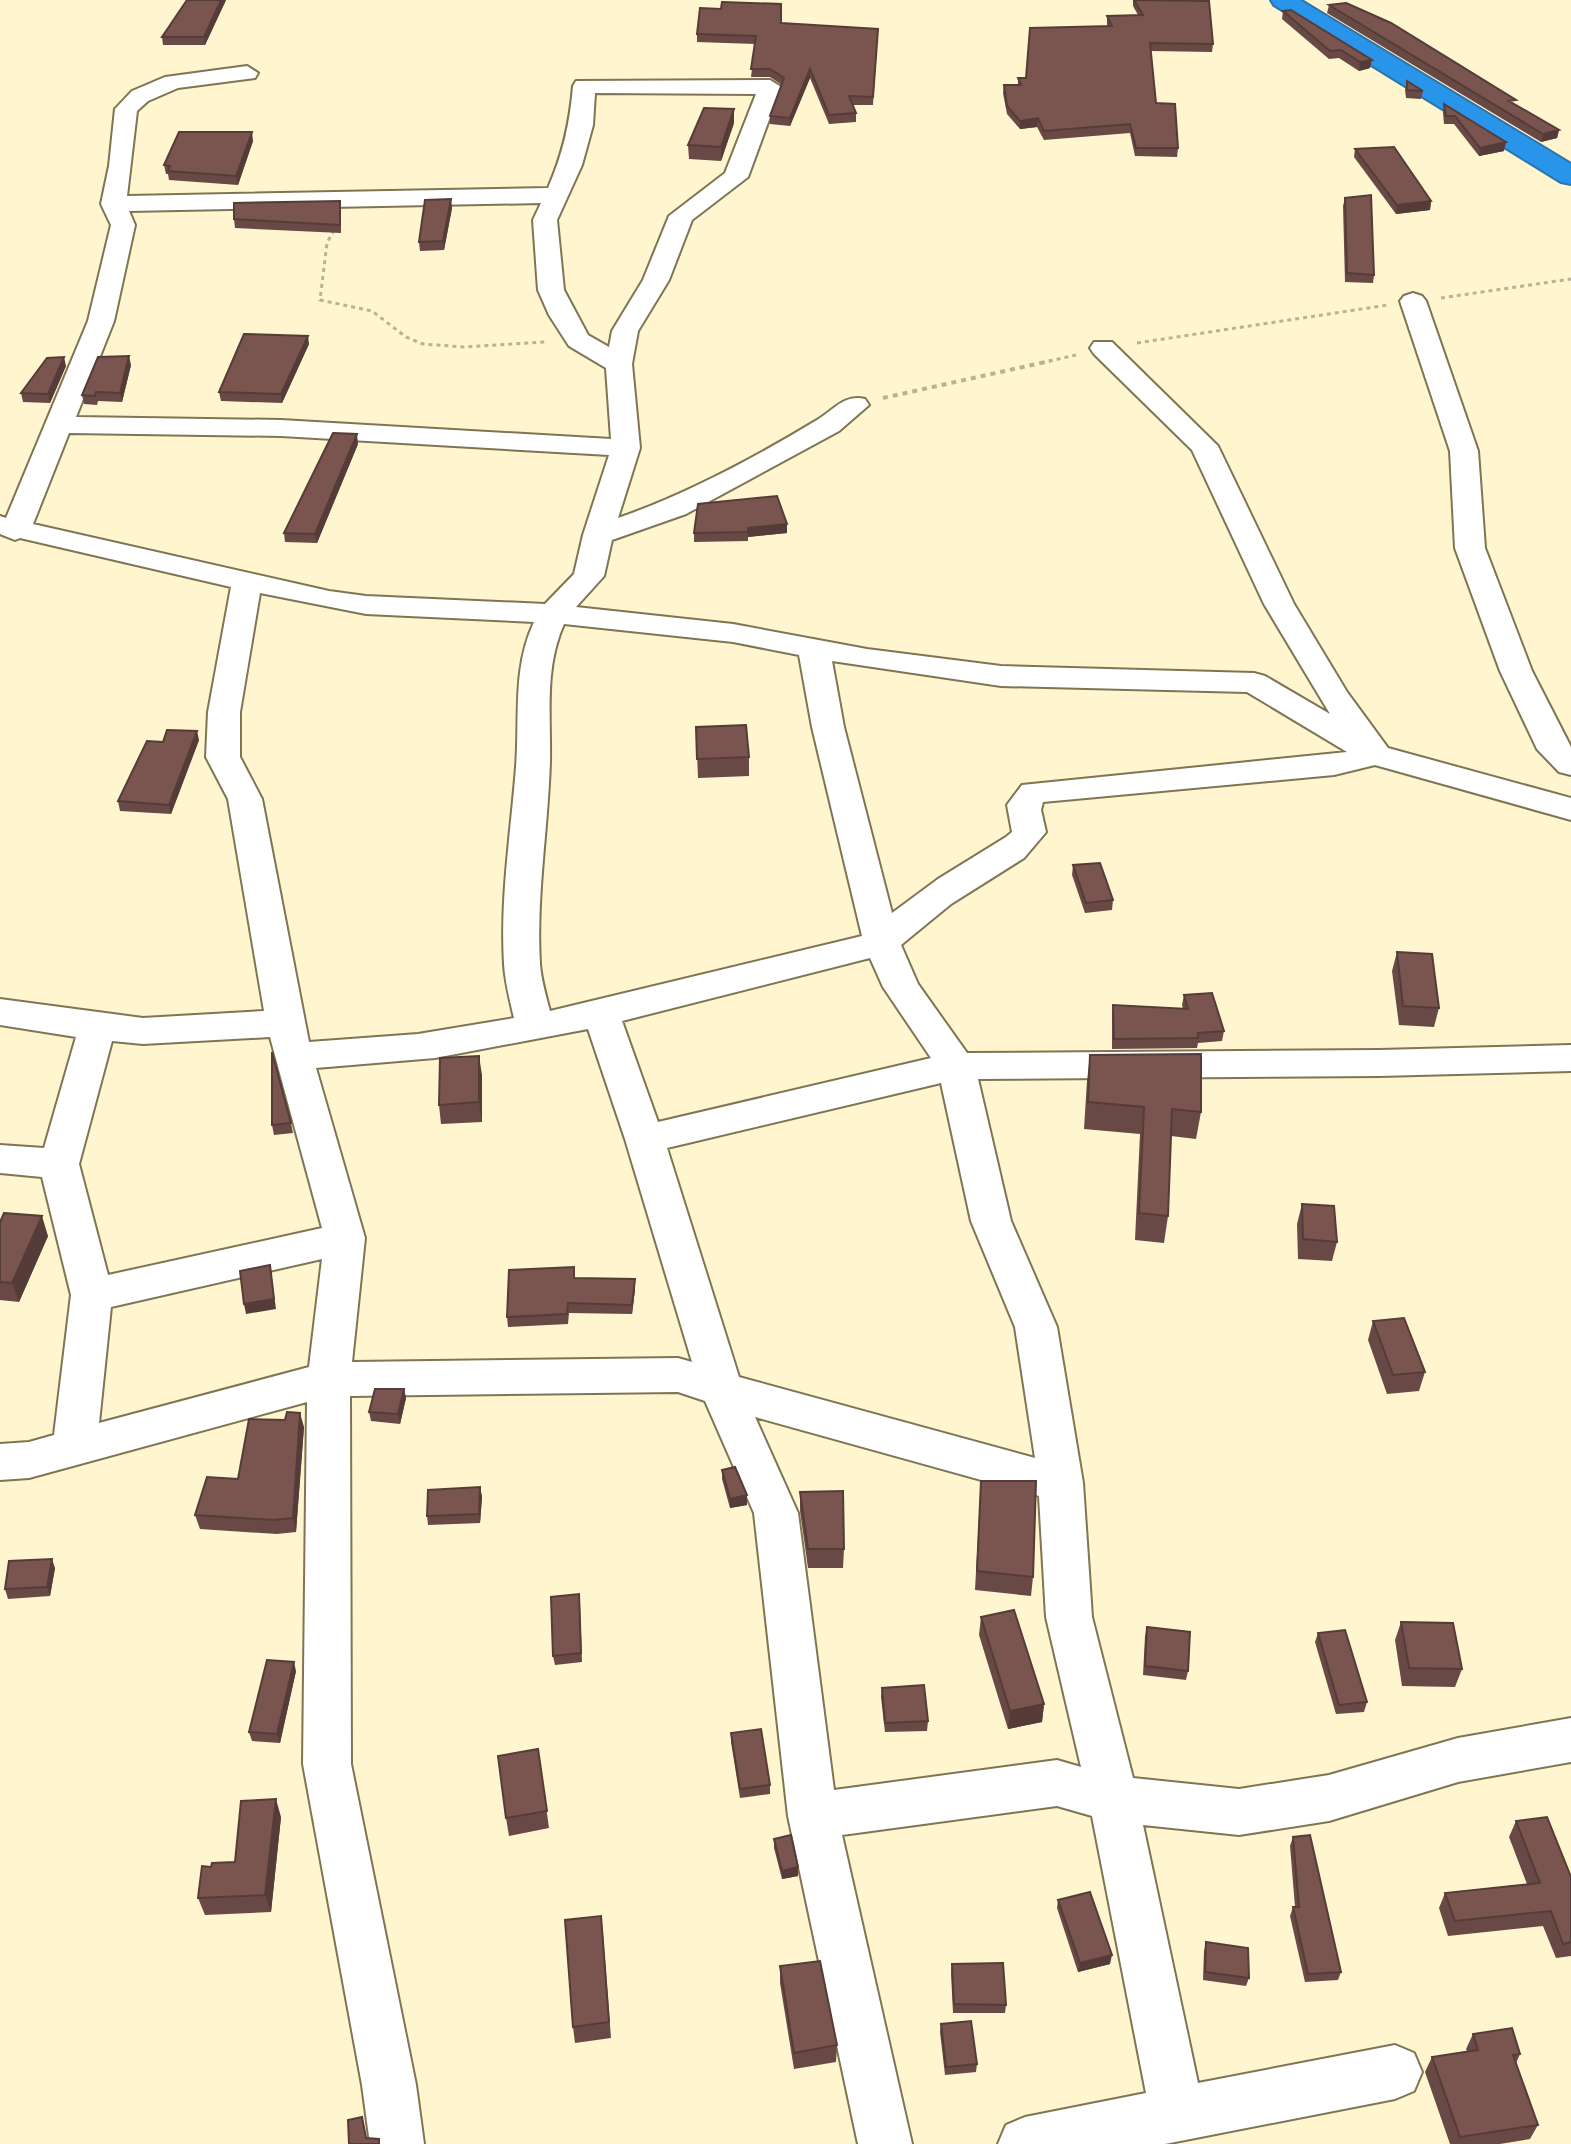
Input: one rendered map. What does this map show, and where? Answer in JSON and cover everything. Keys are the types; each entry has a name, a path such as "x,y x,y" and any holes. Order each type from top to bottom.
{"highway":[{"path":"1283,0 1571,176"}],"street":[{"path":"247,73 173,82 140,96 126,109 121,166 113,204 123,225 101,321 58,425 8,528 366,605 458,607 553,614 733,633 1001,676 1254,683 1376,755 1571,809"},
{"path":"534,1027 522,965 524,859 533,763 532,701 539,644 553,614 589,576 598,535 626,448 619,364 625,331 656,280 681,216 736,177 770,87 584,86 581,125 570,165 545,220 551,290 578,340 619,364"},
{"path":"113,204 557,195"},
{"path":"1413,301 1464,451 1470,548 1516,671 1553,749 1571,765"},
{"path":"1103,348 1204,446 1279,604 1332,694 1376,755"},
{"path":"598,535 676,508 829,425 855,405"},
{"path":"58,425 281,428 626,448"},
{"path":"247,581 224,712 223,757 245,799 290,1039 345,1238 329,1379 327,1764 389,2085 397,2144"},
{"path":"814,648 828,727 882,943 901,987 956,1066 991,1221 1036,1327 1061,1483 1069,1617 1113,1799 1177,2112"},
{"path":"0,1012 143,1031 433,1045 534,1027 882,943 902,922 978,869 1021,846 1029,832 1022,807 1025,798 1034,792 1334,765 1376,755"},
{"path":"601,1013 645,1139 721,1389 776,1513 813,1816 885,2144"},
{"path":"74,1447 92,1295 59,1164 97,1027"},
{"path":"645,1139 956,1066 1379,1063 1571,1058"},
{"path":"0,1159 59,1164"},
{"path":"92,1295 345,1238"},
{"path":"0,1462 29,1460 329,1379 678,1375 783,1409 1061,1483"},
{"path":"813,1816 1057,1783 1113,1799 1239,1812 1329,1798 1458,1760 1571,1740"},
{"path":"1025,2144 1099,2137 1177,2112 1395,2072"}],"path":[{"path":"351,197 327,243 320,300 372,311 406,337 423,344 464,347 578,340"},
{"path":"855,405 1103,348 1571,279"}],"building":[{"path":"187,0 221,0 204,37 162,37"},
{"path":"1134,0 1209,1 1213,44 1150,43 1156,103 1175,104 1178,148 1136,148 1130,124 1044,131 1038,118 1020,121 1007,106 1004,85 1021,85 1018,78 1026,78 1030,28 1112,26 1107,16 1143,15"},
{"path":"722,2 781,4 781,23 878,29 873,97 849,96 856,113 829,115 810,69 790,118 770,116 784,78 770,69 751,69 756,36 697,34 700,8 721,9"},
{"path":"1346,3 1391,23 1559,130 1543,134 1329,5"},
{"path":"1291,10 1372,60 1360,62 1341,50 1330,51 1283,11"},
{"path":"1407,81 1423,91 1407,90"},
{"path":"1444,104 1506,142 1480,148 1455,116 1446,116"},
{"path":"704,108 734,109 721,147 688,145"},
{"path":"179,132 252,132 236,176 168,171 170,166 164,165"},
{"path":"1394,147 1431,201 1397,205 1355,149"},
{"path":"1371,195 1374,275 1347,273 1345,198"},
{"path":"451,199 443,241 419,242 425,200"},
{"path":"340,201 340,225 234,219 234,203"},
{"path":"244,334 308,336 281,394 219,392"},
{"path":"129,356 120,393 82,395 98,357"},
{"path":"64,357 48,394 21,393 47,358"},
{"path":"333,433 357,434 315,534 284,533"},
{"path":"777,496 787,524 748,528 748,532 694,533 698,504"},
{"path":"746,725 749,757 697,759 696,727"},
{"path":"167,730 197,731 169,805 118,801 147,741 163,742"},
{"path":"1100,863 1113,900 1086,903 1073,865"},
{"path":"1397,952 1432,954 1439,1008 1403,1006"},
{"path":"1212,993 1224,1031 1198,1033 1198,1038 1114,1039 1113,1005 1188,1009 1184,995"},
{"path":"272,1052 291,1123 272,1125"},
{"path":"1201,1054 1201,1112 1172,1109 1168,1216 1139,1213 1144,1107 1088,1102 1090,1055"},
{"path":"479,1056 479,1102 439,1105 440,1058"},
{"path":"1302,1204 1334,1206 1337,1242 1303,1239"},
{"path":"4,1213 42,1216 12,1283 0,1282 0,1222"},
{"path":"270,1265 274,1299 244,1304 240,1271"},
{"path":"574,1267 574,1278 635,1279 632,1305 568,1303 567,1314 507,1317 509,1270"},
{"path":"1404,1318 1425,1372 1393,1375 1373,1321"},
{"path":"375,1389 404,1389 398,1414 369,1412"},
{"path":"287,1412 300,1413 293,1518 273,1520 195,1515 207,1477 238,1479 249,1419 285,1420"},
{"path":"735,1467 747,1495 730,1499 722,1470"},
{"path":"981,1481 1036,1481 1033,1577 977,1571"},
{"path":"480,1487 479,1514 427,1516 428,1490"},
{"path":"843,1491 844,1549 808,1549 800,1492"},
{"path":"52,1559 47,1587 5,1589 9,1561"},
{"path":"579,1594 581,1653 553,1656 551,1597"},
{"path":"1014,1610 1044,1704 1010,1711 981,1617"},
{"path":"1401,1622 1453,1623 1462,1669 1409,1668"},
{"path":"1147,1627 1190,1632 1188,1671 1145,1666"},
{"path":"1345,1630 1367,1702 1339,1705 1318,1633"},
{"path":"267,1660 294,1662 277,1734 249,1732"},
{"path":"924,1685 928,1721 885,1723 882,1688"},
{"path":"761,1729 770,1785 740,1789 731,1733"},
{"path":"538,1749 547,1811 506,1818 498,1756"},
{"path":"276,1799 265,1895 198,1898 202,1866 235,1862 241,1801"},
{"path":"1547,1817 1571,1877 1571,1942 1563,1944 1551,1911 1455,1921 1445,1893 1540,1883 1516,1821"},
{"path":"791,1835 798,1867 782,1871 774,1839"},
{"path":"1310,1835 1341,1972 1308,1974 1293,1907 1299,1907 1293,1837"},
{"path":"1090,1892 1112,1955 1080,1963 1058,1900"},
{"path":"601,1916 609,2022 573,2027 565,1920"},
{"path":"1206,1942 1248,1948 1249,1978 1205,1972"},
{"path":"820,1961 837,2045 794,2053 780,1966"},
{"path":"1003,1963 1006,2005 954,2004 952,1964"},
{"path":"971,2021 977,2064 946,2067 941,2024"},
{"path":"1512,2028 1520,2054 1513,2055 1538,2125 1460,2137 1432,2057 1478,2050 1473,2034"},
{"path":"362,2117 366,2138 379,2139 379,2144 349,2144 348,2120"}]}
